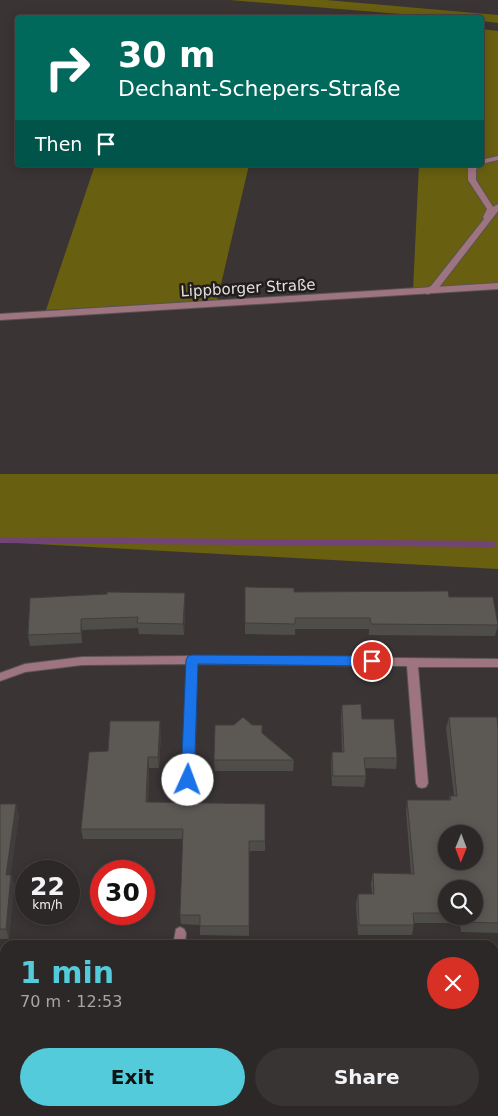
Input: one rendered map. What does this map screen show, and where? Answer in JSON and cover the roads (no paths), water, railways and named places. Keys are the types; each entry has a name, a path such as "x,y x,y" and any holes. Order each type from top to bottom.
{"street":[{"path":"484,161 498,158"},
{"path":"474,167 472,168 472,180 491,209 485,223"},
{"path":"428,291 434,288 498,206"},
{"name":"Lippborger Straße","path":"0,317 498,286"},
{"path":"188,780 192,660"},
{"path":"0,677 25,668 82,662 192,660 498,663"},
{"path":"412,661 422,783"}],"waterway":[{"path":"0,540 493,544"}]}
